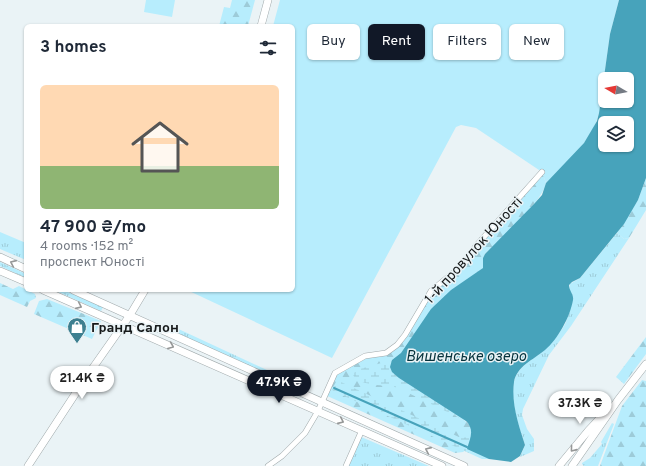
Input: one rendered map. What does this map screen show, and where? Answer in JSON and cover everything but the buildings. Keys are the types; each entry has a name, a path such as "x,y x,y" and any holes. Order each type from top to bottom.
{"main road":[{"path":"262,24 268,0"},
{"path":"0,257 24,268"},
{"path":"0,271 24,281"},
{"path":"48,292 442,466"},
{"path":"78,292 464,466"},
{"path":"28,466 85,379 130,315 144,292"},
{"path":"572,466 618,400 646,364"},
{"path":"559,466 588,431 618,400"}],"street":[{"name":"1-й провулок Юності","path":"268,466 282,456 305,433 322,403 333,376 338,370 365,356 390,351 400,342 432,292 465,263 475,247 542,172"},
{"path":"346,466 362,430"}],"green space":[{"path":"146,0 175,0 172,17 144,12"},
{"path":"232,0 255,0 249,24 220,24 224,7 230,8"},
{"path":"280,0 619,0 610,34 605,72 598,72 599,113 591,133 578,151 546,183 542,172 476,128 461,125 456,127 332,358 191,292 295,292 295,24 274,24"},
{"path":"542,172 546,183 543,191 520,220 485,254 483,258 483,268 410,340 401,353 392,360 471,426 472,430 467,449 463,452 455,453 325,395 333,376 361,358 382,354 397,345 427,298 469,257"},
{"path":"646,178 646,210 629,238 624,239 617,233 638,200"},
{"path":"0,232 24,242 24,259 0,249"},
{"path":"617,233 624,239 629,238 571,326 549,355 523,409 522,415 527,429 534,439 534,451 520,457 525,445 514,406 513,390 516,376 527,363 548,347 560,332 566,322 569,312 572,295 569,289 570,284 580,278"},
{"path":"0,262 24,273 24,277 0,266"},
{"path":"0,283 13,289 19,286 24,288 24,292 31,292 35,294 36,298 30,301 27,307 0,295"},
{"path":"451,290 466,421 398,388 361,382 353,375 356,370 392,360 401,353 431,309"},
{"path":"58,292 68,292 103,307 101,311"},
{"path":"47,299 101,321 92,339 34,314 39,301"},
{"path":"172,326 280,376 263,376 169,333"},
{"path":"646,337 646,354 624,384 616,377"},
{"path":"642,380 646,381 646,466 600,466 622,406"},
{"path":"336,382 341,382 461,438 468,437 471,433 484,437 489,459 482,459 333,391 332,389"},
{"path":"612,423 614,424 598,466 584,466 582,463 590,458 602,444 601,442"},
{"path":"359,436 429,466 346,466"}],"water":[{"name":"Вишенське озеро","path":"619,0 646,0 646,178 638,200 624,224 580,278 569,285 573,300 569,313 559,334 545,350 522,367 516,376 513,390 515,407 525,445 520,456 511,462 489,459 467,449 471,431 469,424 399,378 392,372 390,367 392,360 401,353 431,309 451,290 483,268 483,258 485,254 542,195 546,183 584,143 598,117 598,152 634,152 634,116 598,116 600,108 634,108 634,72 605,72 610,34"}],"waterway":[{"path":"334,388 467,447"}],"place":[{"name":"Гранд Салон","path":"77,344"}]}
